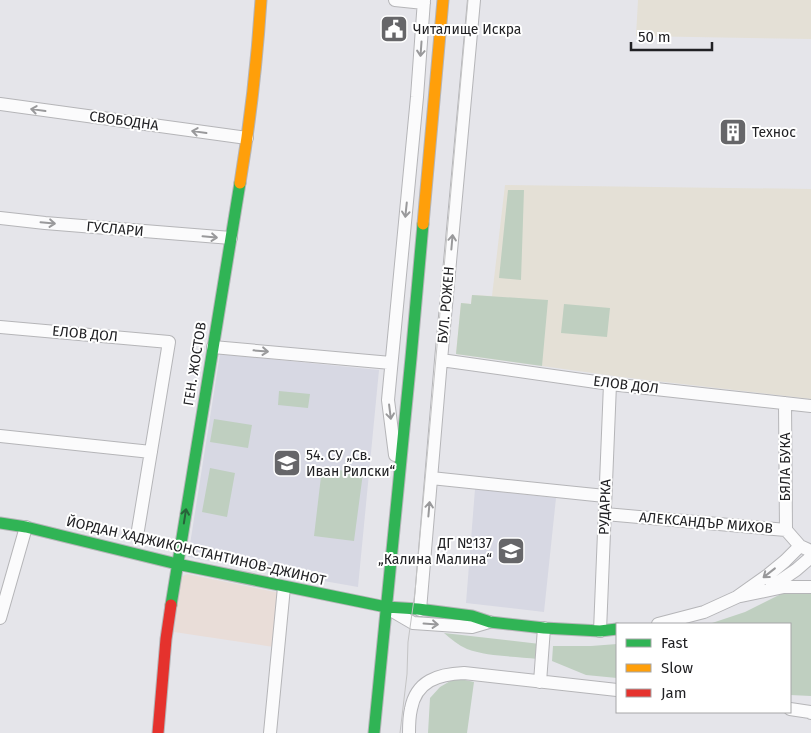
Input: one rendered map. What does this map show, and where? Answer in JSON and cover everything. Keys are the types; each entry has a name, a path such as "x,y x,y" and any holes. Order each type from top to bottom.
{"street":[{"name":"ГЕН. ЖОСТОВ","path":"158,733 166,639 247,138 258,46 261,0"},
{"path":"395,0 424,1 417,97 388,400 399,485"},
{"path":"374,733 411,358 443,0"},
{"name":"БУЛ. РОЖЕН","path":"420,610 474,0"},
{"name":"СВОБОДНА","path":"0,104 247,138"},
{"name":"ГУСЛАРИ","path":"0,218 231,238"},
{"name":"ЕЛОВ ДОЛ","path":"0,327 169,342 152,452"},
{"path":"213,347 391,363"},
{"name":"ЕЛОВ ДОЛ","path":"441,360 610,384 811,406"},
{"name":"РУДАРКА","path":"600,631 610,384"},
{"name":"БЯЛА БУКА","path":"785,403 786,530"},
{"path":"0,436 152,452 138,530"},
{"path":"431,478 606,496"},
{"name":"АЛЕКСАНДЪР МИХОВ","path":"605,514 786,530 805,549"},
{"name":"ЙОРДАН ХАДЖИКОНСТАНТИНОВ-ДЖИНОТ","path":"0,522 178,564 386,608 472,616 490,622 544,628 600,631 616,629"},
{"path":"0,618 26,527"},
{"path":"662,623 704,612 736,597 805,549"},
{"path":"760,593 779,583 811,557"},
{"path":"270,733 284,586"},
{"path":"736,597 784,587 811,587"},
{"path":"386,608 413,623 472,627 490,622"},
{"path":"540,682 544,628"},
{"path":"409,733 414,698 428,681 450,673 616,690"},
{"path":"791,709 811,713"}],"shaded area":[{"path":"638,0 811,0 811,39 636,36"},
{"path":"505,185 811,189 811,399 621,377 456,354 461,303 471,304 472,295 492,296"},
{"name":"54. СУ „Св. Иван Рилски“","path":"220,354 379,370 358,587 188,557"},
{"name":"ДГ №137 „Калина Малина“","path":"475,489 556,498 544,612 466,603"},
{"path":"187,574 280,593 274,647 174,632 179,578"}],"green space":[{"path":"508,190 524,190 521,280 499,278"},
{"path":"472,295 548,300 542,366 456,354 461,303 471,304"},
{"path":"564,304 610,308 607,337 561,333"},
{"path":"279,391 310,394 308,408 278,405"},
{"path":"214,419 252,425 248,448 210,442"},
{"path":"210,468 235,473 227,517 202,512"},
{"path":"322,468 363,473 354,541 314,536"},
{"path":"811,590 811,696 791,695 791,623 712,623 745,612 787,591"},
{"path":"444,633 540,644 538,659 475,652 461,646"},
{"path":"616,644 616,678 586,675 552,661 553,646"},
{"path":"452,680 474,682 467,733 428,733 430,698 440,687"}],"tram line":[{"path":"400,733 407,674 408,642 415,592 468,0"}],"traffic: fast":[{"path":"171,605 240,183"},
{"path":"374,733 423,224"},
{"path":"0,523 26,527 177,564 386,607 472,616 490,622 544,628 600,631 616,629"}],"traffic: slow":[{"path":"240,183 253,92 261,0"},
{"path":"423,224 443,0"}],"traffic: jam":[{"path":"158,733 166,639 171,605"}],"place":[{"name":"Читалище Искра","path":"394,29"},
{"name":"Технос","path":"733,132"},
{"name":"54. СУ „Св. Иван Рилски“","path":"287,463"},
{"name":"ДГ №137 „Калина Малина“","path":"511,551"}]}
